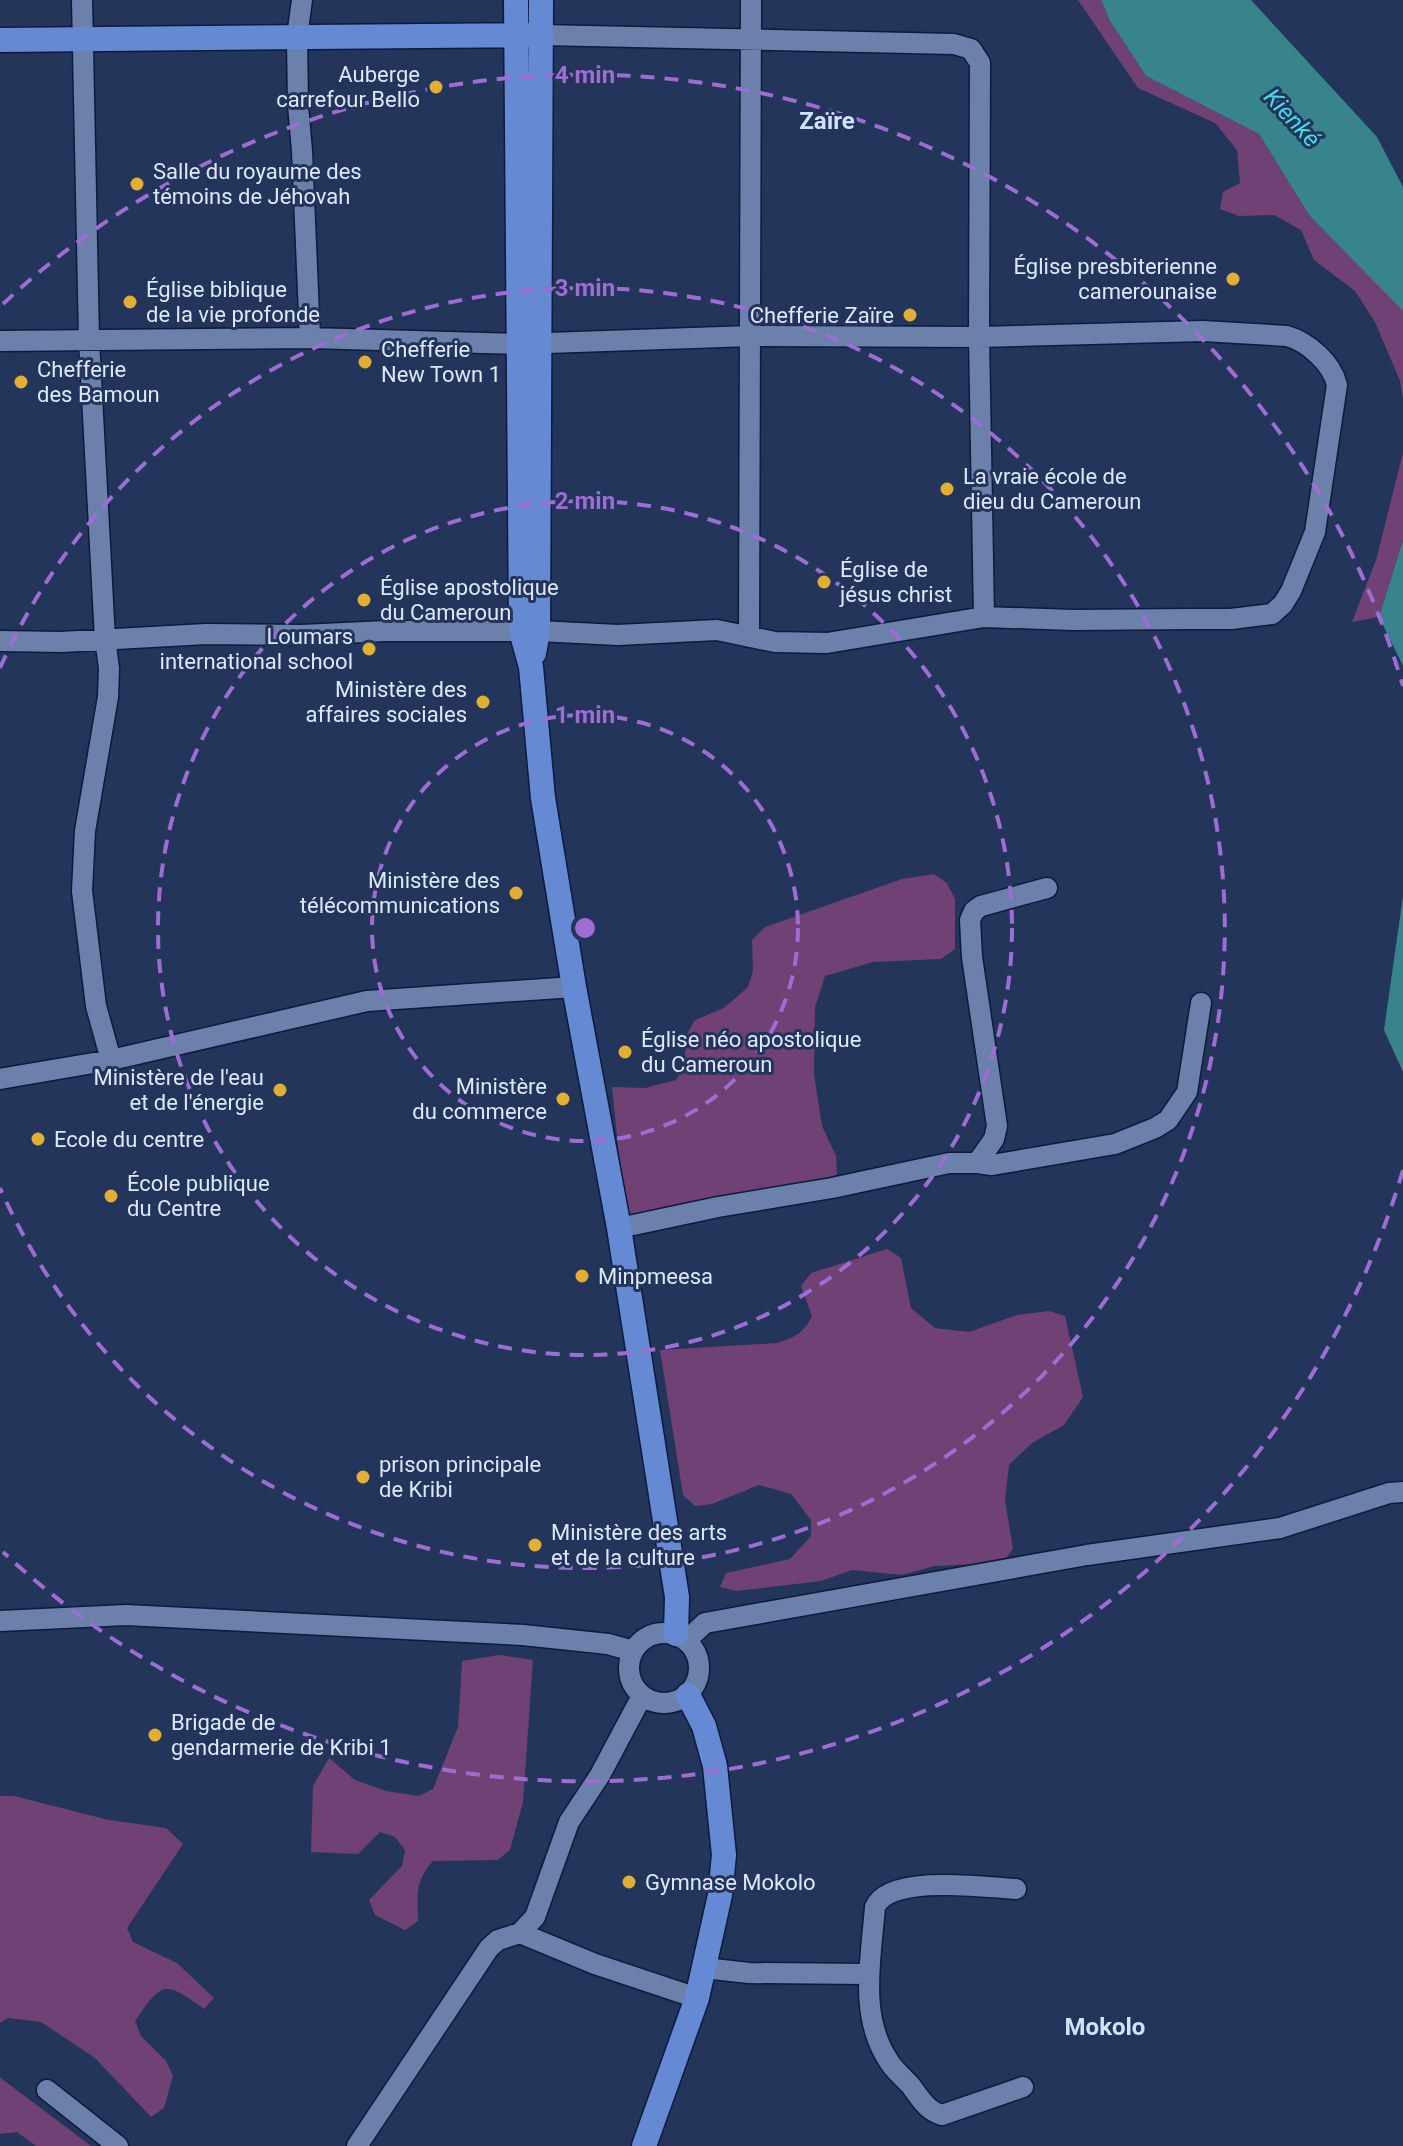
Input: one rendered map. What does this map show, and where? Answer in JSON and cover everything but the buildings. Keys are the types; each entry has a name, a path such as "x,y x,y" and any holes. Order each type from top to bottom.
{"main road":[{"path":"516,0 529,35"},
{"path":"541,0 529,35 531,667 543,798 619,1228 681,1637"},
{"path":"0,40 529,35"},
{"path":"644,2146 697,1998 720,1895 724,1855 715,1766 704,1726 688,1695"}],"street":[{"path":"82,0 89,340 109,668 108,697 85,831 82,891 96,1006 111,1060"},
{"path":"302,0 297,37 298,105 310,338"},
{"path":"749,637 751,0"},
{"path":"529,35 954,44 971,49 980,63 979,337 984,617"},
{"path":"0,341 310,338 529,344 751,336 979,337 1203,331 1287,336 1303,343 1331,369 1337,385 1315,532 1291,591 1272,614 1231,619 984,617 827,643 775,642 717,630 618,635 530,631 386,631 302,635 206,634 61,642 0,641"},
{"path":"977,1163 994,1139 997,1126 972,957 970,920 974,911 981,906 1047,888"},
{"path":"0,1079 111,1060 367,1001 574,987"},
{"path":"619,1228 949,1163 992,1165 1115,1144 1168,1120 1187,1092 1201,1003"},
{"path":"681,1637 705,1623 1087,1555 1280,1528 1389,1493 1403,1492"},
{"path":"0,1621 126,1615 523,1635 608,1644 633,1651"},
{"path":"663,1632 681,1637 695,1649 699,1661 700,1673 696,1685 688,1695 677,1701 653,1702 635,1688 629,1670 633,1651 641,1641 652,1635 663,1632"},
{"path":"357,2146 489,1948 498,1940 520,1933 535,1917 569,1822 600,1775 642,1696"},
{"path":"1016,1889 928,1884 880,1899 875,1907 868,1974 871,2013 878,2041 890,2063 928,2109 942,2115 1023,2087"},
{"path":"520,1933 595,1964 697,1998"},
{"path":"704,1968 749,1973 868,1974"},
{"path":"47,2090 118,2146"}],"shaded area":[{"path":"1078,0 1101,0 1110,21 1146,76 1259,134 1309,215 1403,309 1403,398 1400,381 1375,322 1355,291 1314,260 1301,230 1274,215 1239,216 1220,209 1223,192 1240,183 1237,150 1215,123 1138,88"},
{"path":"1403,452 1403,540 1379,617 1352,622 1377,557"},
{"path":"934,874 947,883 955,899 955,949 941,959 873,962 825,976 815,1007 814,1075 822,1126 836,1156 837,1175 682,1210 630,1218 620,1165 612,1087 645,1088 676,1080 684,1067 687,1034 695,1020 724,1008 748,987 753,971 752,940 765,927 902,879"},
{"path":"887,1249 901,1258 911,1308 935,1328 969,1332 1017,1315 1049,1311 1065,1316 1083,1397 1064,1425 1032,1443 1009,1465 1005,1500 1013,1549 1002,1563 934,1566 902,1575 852,1570 821,1581 736,1591 720,1587 726,1573 790,1559 811,1536 811,1520 791,1494 759,1485 712,1504 695,1506 683,1495 660,1350 777,1343 789,1339 802,1331 812,1316 801,1286 811,1273"},
{"path":"499,1655 533,1660 523,1802 510,1850 498,1860 433,1861 420,1882 418,1921 405,1930 375,1915 369,1900 402,1866 405,1850 395,1837 380,1832 358,1854 311,1852 313,1786 329,1758 355,1780 386,1791 419,1796 433,1789 458,1727 462,1661"},
{"path":"0,1796 14,1796 109,1820 166,1828 183,1844 127,1928 133,1942 177,1963 214,1998 204,2009 181,1993 165,1989 152,1998 135,2021 141,2036 166,2061 173,2076 164,2108 151,2117 95,2058 41,2022 8,2018 0,2023"},
{"path":"0,2077 91,2146 36,2146 17,2132 0,2134"}],"water":[{"name":"Kienké","path":"1101,0 1251,0 1377,137 1403,187 1403,311 1309,215 1259,134 1146,76 1110,21"},
{"path":"1403,540 1403,666 1379,617"},
{"path":"1403,896 1403,1072 1384,1030"}],"place":[{"name":"Auberge carrefour Bello","path":"436,87"},
{"name":"Salle du royaume des témoins de Jéhovah","path":"137,184"},
{"name":"Église presbiterienne camerounaise","path":"1233,279"},
{"name":"Église biblique de la vie profonde","path":"130,302"},
{"name":"Chefferie Zaïre","path":"910,315"},
{"name":"Chefferie New Town 1","path":"365,362"},
{"name":"Chefferie des Bamoun","path":"21,382"},
{"name":"La vraie école de dieu du Cameroun","path":"947,489"},
{"name":"Église de jésus christ","path":"824,582"},
{"name":"Église apostolique du Cameroun","path":"364,600"},
{"name":"Loumars international school","path":"369,649"},
{"name":"Ministère des affaires sociales","path":"483,702"},
{"name":"Ministère des télécommunications","path":"516,893"},
{"name":"Église néo apostolique du Cameroun","path":"625,1052"},
{"name":"Ministère de l'eau et de l'énergie","path":"280,1090"},
{"name":"Ministère du commerce","path":"563,1099"},
{"name":"Ecole du centre","path":"38,1139"},
{"name":"École publique du Centre","path":"111,1196"},
{"name":"Minpmeesa","path":"582,1276"},
{"name":"prison principale de Kribi","path":"363,1477"},
{"name":"Ministère des arts et de la culture","path":"535,1545"},
{"name":"Brigade de gendarmerie de Kribi 1","path":"155,1735"},
{"name":"Gymnase Mokolo","path":"629,1882"}],"district":[{"name":"Zaïre","path":"827,121"},
{"name":"Mokolo","path":"1105,2027"}]}
